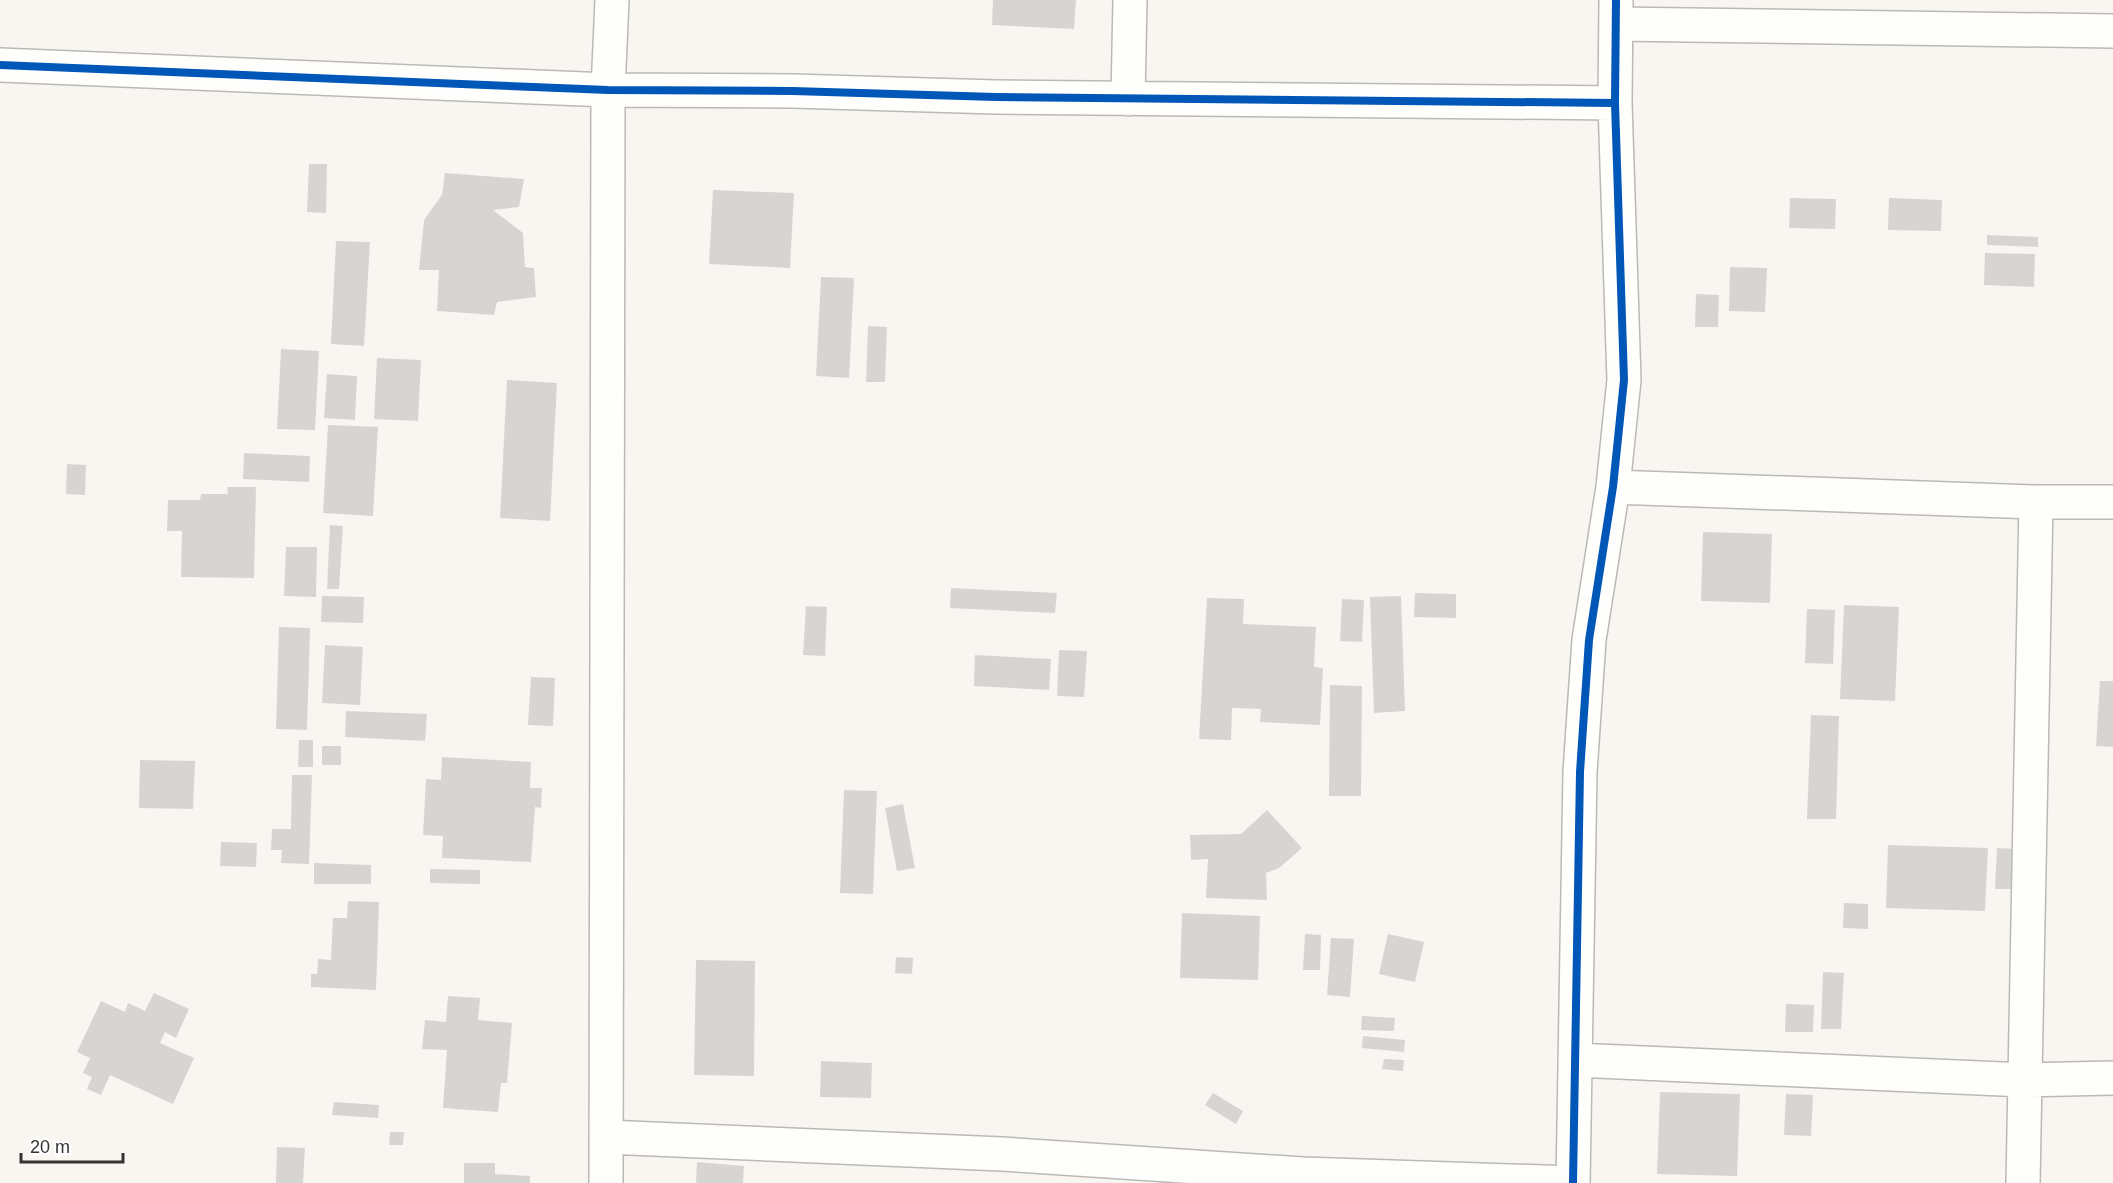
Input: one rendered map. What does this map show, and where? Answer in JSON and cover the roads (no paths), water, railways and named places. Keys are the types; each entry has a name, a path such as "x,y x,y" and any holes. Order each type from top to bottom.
{"street":[{"path":"606,1183 608,90 612,0"},
{"path":"1128,99 1130,0"},
{"path":"606,1137 1002,1154 1303,1174 1573,1183 1580,772 1589,640 1613,488 1623,380 1615,103 1616,12 2113,31"},
{"path":"0,65 608,90 1128,99 1615,103"},
{"path":"1613,488 2036,502 2113,502"},
{"path":"2024,1183 2024,1080 2036,502"},
{"path":"1575,1060 2024,1080 2113,1078"}]}
